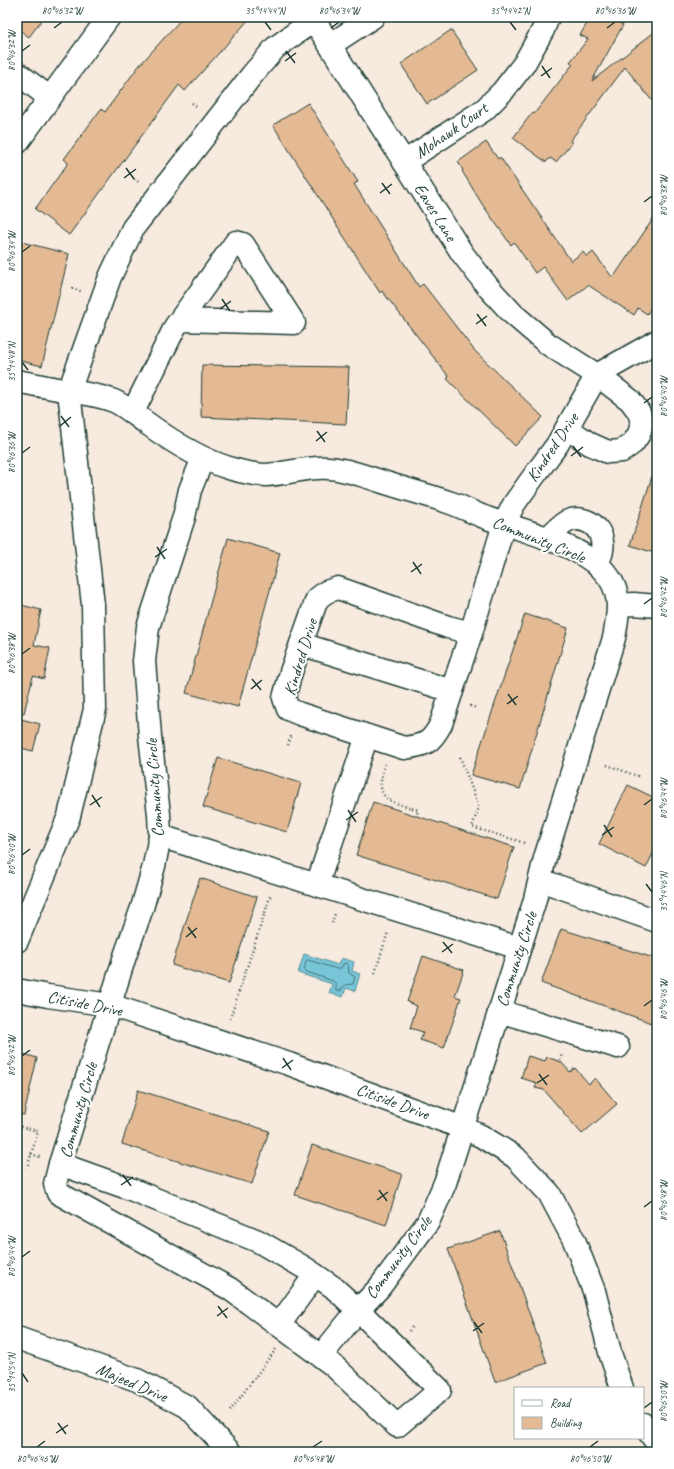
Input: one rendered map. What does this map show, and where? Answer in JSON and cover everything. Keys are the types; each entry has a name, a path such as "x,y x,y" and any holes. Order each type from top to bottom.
{"street":[{"path":"17,143 109,17"},
{"path":"330,45 373,17"},
{"name":"Mohawk Court","path":"404,162 484,110 503,91 524,64 548,17"},
{"path":"17,941 69,816 96,709 93,605 69,391 110,277 132,228 252,75 276,48 313,19"},
{"name":"Eaves Lane","path":"313,19 462,253 488,287 513,314 548,344 597,375"},
{"path":"17,73 50,98"},
{"path":"133,412 175,327 180,320 236,242 243,244 294,323 180,320"},
{"path":"567,428 590,444 608,452 622,451 633,443 639,434 642,423 639,412 630,400 597,375 657,341"},
{"name":"Kindred Drive","path":"471,633 448,627 338,588 326,592 318,600 301,644 284,698 288,709 297,714 404,748 422,746 434,737 441,724 452,692 471,633 504,524 514,504 557,445 597,375"},
{"name":"Community Circle","path":"17,381 112,400 133,412 178,446 202,458 250,474 267,475 314,468 330,468 356,474 451,503 568,547 588,557 612,582 617,594 619,605 614,638 445,1183 428,1222 379,1288 358,1310 333,1287 258,1241 133,1190 60,1164 125,956 144,902 154,866 160,836 159,814 144,661 148,627 184,517 190,490 202,458"},
{"path":"547,539 566,522 575,519 588,521 596,528 602,540 603,552 597,565"},
{"path":"619,605 634,604 657,606"},
{"path":"301,644 452,692"},
{"path":"317,885 367,736"},
{"path":"160,836 519,948"},
{"path":"540,880 657,921"},
{"name":"Citiside Drive","path":"17,990 110,1005 289,1064 463,1128 484,1138 515,1157 549,1193 574,1240 594,1291 611,1356 622,1387"},
{"path":"499,1011 618,1047"},
{"path":"60,1164 55,1184 58,1192 230,1289 279,1335 321,1356 334,1366 397,1426 440,1390 358,1310 321,1356"},
{"path":"279,1335 315,1275"},
{"name":"Majeed Drive","path":"17,1338 137,1380 188,1407 230,1452"},
{"path":"644,1425 657,1443"}],"path":[{"path":"387,757 380,783 386,798 390,801 418,810 417,814"},
{"path":"460,757 479,808 472,827 526,843"},
{"path":"607,765 640,777"},
{"path":"230,1019 271,894"},
{"path":"375,973 388,932"},
{"path":"17,1126 38,1131 27,1168"},
{"path":"230,1411 279,1335"}],"water":[{"path":"304,954 338,965 341,958 354,962 352,971 360,974 355,991 346,988 343,997 329,993 332,984 298,973"}],"building":[{"path":"17,17 44,17 29,37 17,28"},
{"path":"183,17 251,17 185,91 179,85 69,235 35,209 68,163 64,159 101,109 105,112 138,67"},
{"path":"591,17 610,17 623,25 592,81 657,30 657,107 625,67 570,141 572,143 556,162 550,158 546,162 513,138 573,64 570,62 588,39 580,35"},
{"path":"451,30 478,70 427,104 401,64"},
{"path":"308,103 358,182 354,184 419,287 423,284 474,350 543,417 515,446 447,379 449,377 382,291 380,293 273,125"},
{"path":"486,142 498,159 500,157 571,261 583,252 587,257 593,252 613,278 657,213 657,299 647,314 638,308 634,315 588,285 568,301 543,267 535,273 514,242 511,245 482,204 458,162"},
{"path":"22,242 69,254 42,366 17,360 17,261"},
{"path":"202,365 349,367 346,424 201,417"},
{"path":"653,473 657,473 657,554 630,545"},
{"path":"228,538 280,553 238,707 186,693"},
{"path":"17,604 41,610 34,645 50,648 44,679 33,676 24,713 17,712"},
{"path":"525,614 568,628 520,789 471,775"},
{"path":"17,718 40,724 33,751 17,747"},
{"path":"218,758 301,783 287,832 203,807"},
{"path":"628,785 657,799 657,845 646,868 599,844"},
{"path":"373,802 514,847 497,899 356,855"},
{"path":"200,878 257,897 229,983 172,965"},
{"path":"561,929 657,959 657,1025 541,983"},
{"path":"423,956 464,970 455,996 461,998 444,1048 420,1040 423,1032 410,1028 417,1006 407,1002"},
{"path":"17,1052 37,1058 24,1115 17,1114"},
{"path":"528,1056 545,1061 547,1057 561,1062 570,1072 575,1068 589,1084 595,1078 617,1104 582,1134 544,1090 535,1088 537,1083 521,1078"},
{"path":"138,1090 269,1131 252,1184 122,1144"},
{"path":"312,1145 402,1174 386,1225 295,1195"},
{"path":"500,1231 547,1363 495,1382 448,1249"}]}
